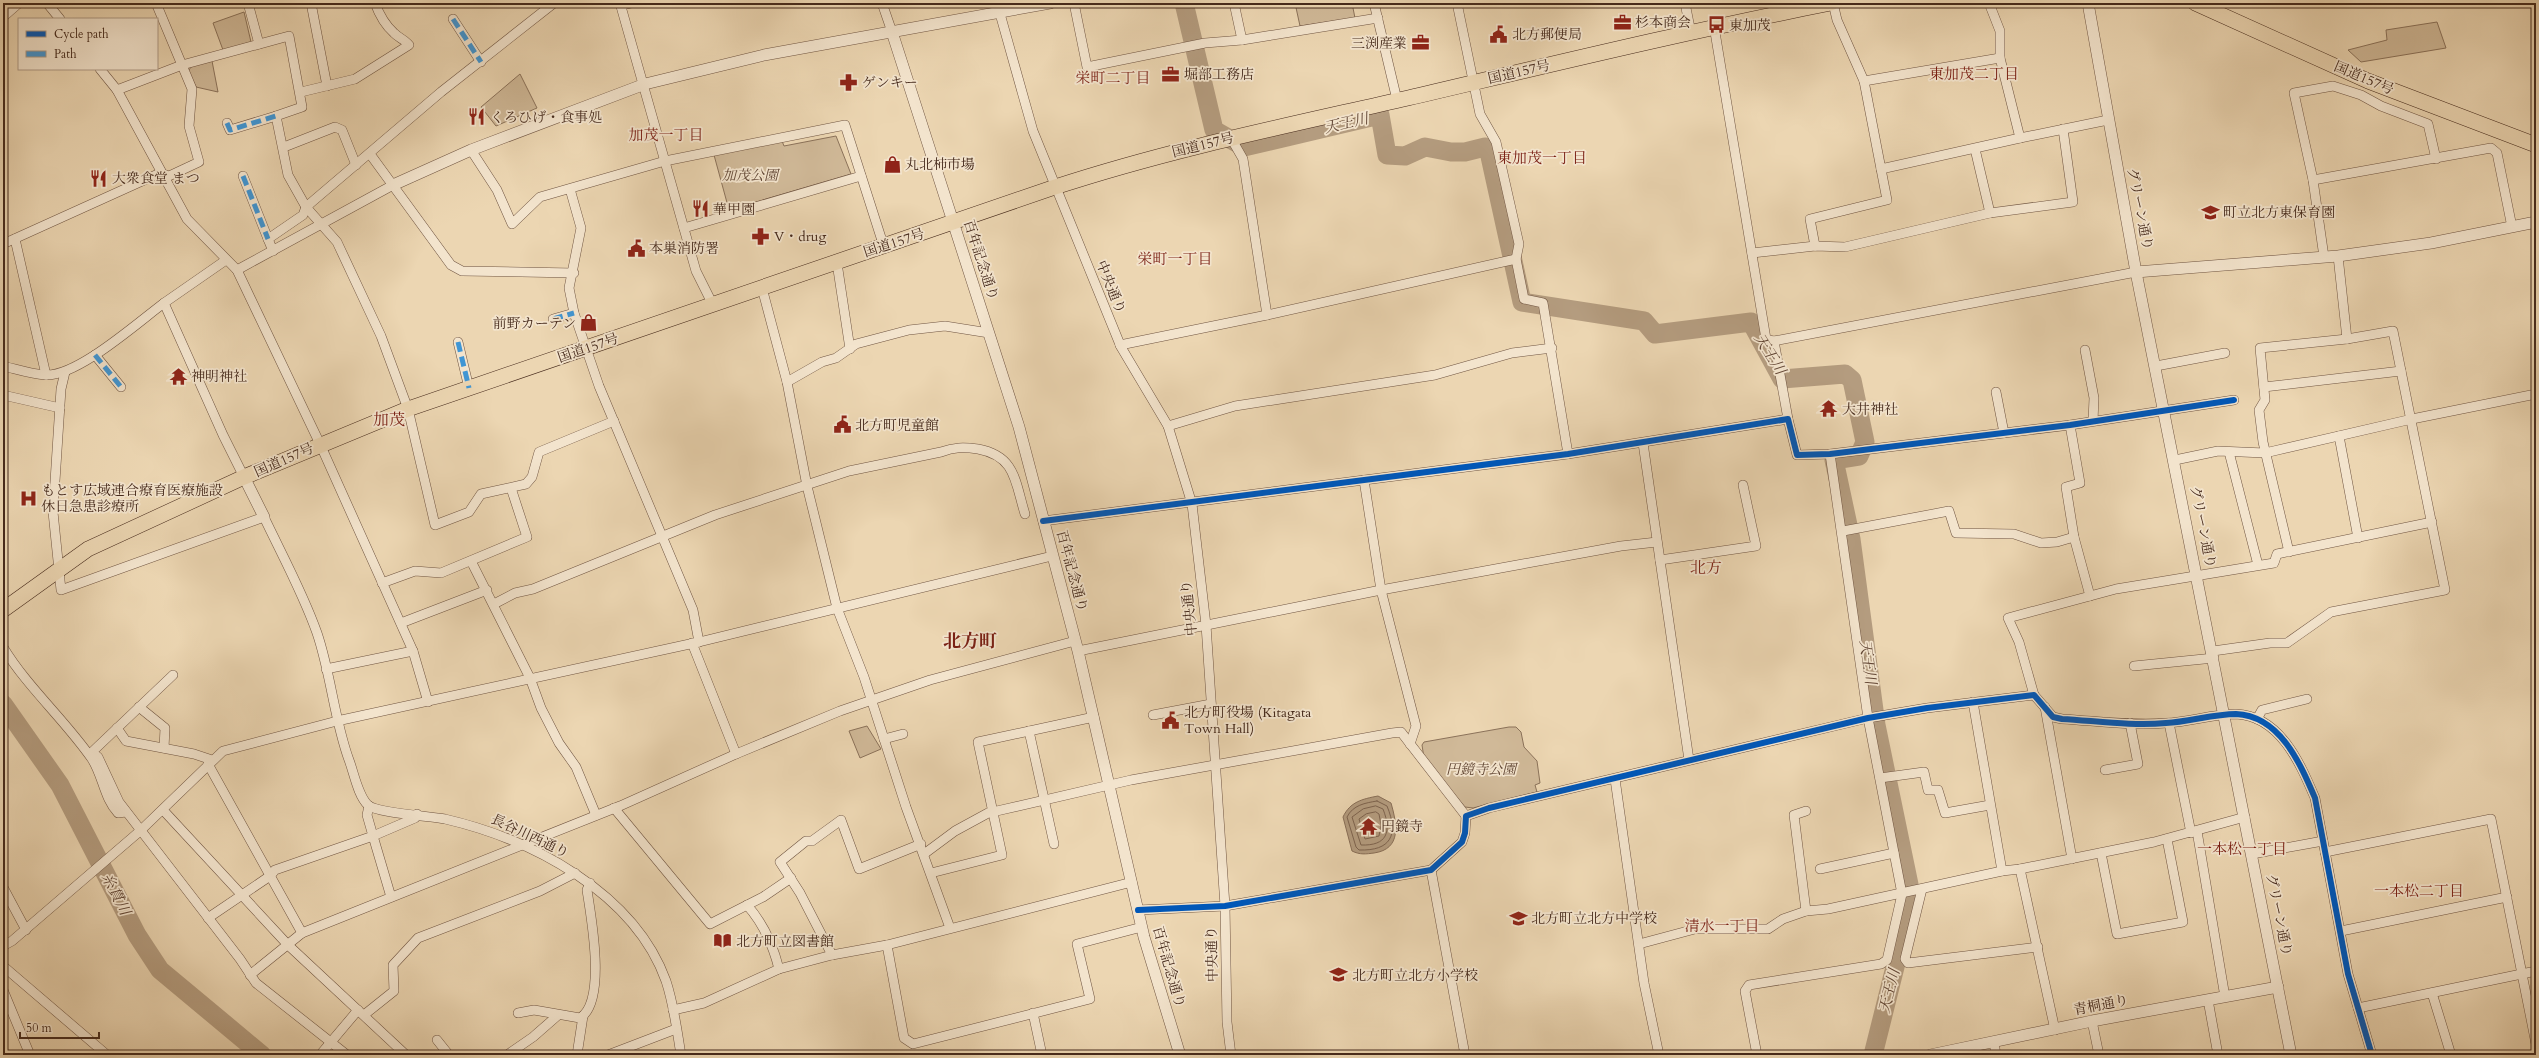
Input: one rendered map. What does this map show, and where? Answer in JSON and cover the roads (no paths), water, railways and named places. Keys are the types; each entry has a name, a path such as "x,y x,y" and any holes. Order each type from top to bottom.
{"highway":[{"name":"国道157号","path":"3,610 59,568 88,549 244,477 320,444 408,409 953,224 1055,187 1123,165 1230,138 1691,33 1714,26 1832,3"},
{"name":"国道157号","path":"2194,3 2368,81 2536,144"}],"street":[{"path":"3,18 19,3"},
{"path":"46,3 59,18"},
{"path":"3,244 160,173 169,176 199,162 189,126 192,89 156,3"},
{"path":"248,3 259,44"},
{"path":"311,3 327,86"},
{"path":"300,92 355,79 409,46 404,38 395,34 379,14 375,3"},
{"path":"268,239 303,215 306,207 441,92 554,3"},
{"path":"631,3 620,4 645,84 696,271 713,305"},
{"path":"882,3 892,32"},
{"path":"237,270 393,185 471,150 645,84 764,55 892,32 998,7 1050,3"},
{"path":"1074,3 1087,67 1205,43 1242,40 1378,18"},
{"path":"1234,3 1242,40"},
{"path":"1374,3 1397,100"},
{"path":"1457,3 1480,114 1496,142 1519,244 1516,260 1524,299 1543,303 1552,348 1568,454"},
{"path":"1685,3 1691,33"},
{"path":"1815,246 1810,219 1887,200 1864,81 1837,20 1832,3"},
{"path":"1989,3 2000,31 2000,58 2020,138"},
{"name":"グリーン通り","path":"2088,3 2136,272 2166,412 2196,574 2291,1055"},
{"name":"中央通り","path":"998,7 1033,131 1120,345 1168,426 1192,504 1206,625 1225,906 1227,1022 1230,1055"},
{"path":"453,19 481,62"},
{"path":"1714,26 1762,321 1766,339 1774,341 2136,272 2338,256 2431,243 2536,222"},
{"name":"百年記念通り","path":"892,32 1019,427 1077,646 1142,927 1180,1055"},
{"path":"117,90 182,65 289,36 302,107 230,130 227,123"},
{"path":"1864,81 2000,58"},
{"path":"101,70 117,90 160,173 187,219 237,270 320,444 413,650 428,702"},
{"path":"2324,257 2313,180 2294,93 2333,86 2361,95 2381,106 2428,124 2436,159"},
{"path":"276,116 284,147 288,175 306,207 337,242 381,336 408,409 435,525 469,512 481,494 526,484 532,476 539,452 614,421"},
{"path":"1881,169 2108,120"},
{"path":"471,150 497,190 512,224 540,197 665,161 775,137 845,125 884,247"},
{"path":"284,147 336,127 342,130 356,165"},
{"path":"1752,253 1815,246 1845,247 1990,213 2073,202 2063,129"},
{"path":"1230,138 1243,159 1267,315"},
{"path":"2313,180 2491,148 2497,153 2512,227"},
{"path":"1975,149 1990,213"},
{"path":"370,154 451,266 462,271 574,273"},
{"path":"243,176 273,251"},
{"path":"684,228 861,176"},
{"path":"570,189 581,228 574,273 569,288 574,314 614,421 693,610 696,642 736,754"},
{"path":"15,239 46,375"},
{"path":"2338,256 2347,339"},
{"path":"4,363 46,375 65,372 95,355 164,303 226,260"},
{"path":"1120,345 1267,315 1516,260"},
{"path":"837,263 850,349"},
{"path":"762,288 787,382 807,486 837,608 872,700 906,807 921,844 950,928"},
{"path":"164,303 222,435 264,517 310,614 326,669 337,721 358,784 369,806 368,815 373,836 391,897"},
{"path":"553,319 574,314"},
{"path":"787,382 850,349 856,344 909,330 945,326 989,333"},
{"path":"2134,666 2213,654 2270,643 2287,644 2332,612 2445,590 2412,419 2393,331 2347,339 2260,348 2265,400 2258,410 2266,453 2289,552"},
{"path":"1774,341 1788,419 1797,455 1830,454 2070,425 2166,412 2234,400"},
{"path":"458,342 469,388"},
{"path":"1168,426 1235,406 1435,375 1512,353 1552,348"},
{"path":"2085,350 2094,398 2093,421"},
{"path":"2156,366 2225,353"},
{"path":"95,355 121,387"},
{"path":"2264,387 2401,371"},
{"path":"65,372 60,408 53,512 61,590 264,517"},
{"path":"1996,392 2004,433"},
{"path":"2175,460 2218,451 2266,453 2412,419 2536,394"},
{"path":"3,395 60,408"},
{"path":"1044,521 1192,504 1568,454 1788,419"},
{"path":"2070,425 2080,483 2066,487 2074,537 2090,596"},
{"path":"2339,436 2358,538"},
{"path":"1643,443 1688,760"},
{"path":"494,604 661,535 715,515 850,471 941,452 955,447 996,454 1006,460 1013,475 1025,514"},
{"path":"2229,452 2258,565"},
{"path":"1758,1055 1744,991 1749,985 1881,964 1887,960 1902,894 1868,718 1843,531 1830,454"},
{"path":"1364,480 1381,590 1416,726 1410,744"},
{"path":"1660,560 1756,546 1743,485"},
{"path":"382,583 415,571 441,573 527,537 511,488"},
{"path":"1843,531 1949,511 1956,533 2014,534 2041,543 2058,542 2074,537"},
{"path":"2372,1055 2348,974 2315,798 2303,772 2280,735 2257,719 2236,714 2168,723 2130,723 2062,719 2053,717 2034,695 2019,642 2008,618 2090,596 2196,574 2274,563 2277,554 2432,522"},
{"path":"250,975 302,932 524,845 614,808 736,754 872,700 930,680 1077,646 1206,625 1381,590 1621,546 1657,542"},
{"path":"3,946 26,930 92,874 163,810 210,762 223,751 337,721 696,642 1052,556"},
{"path":"471,561 487,590 530,678 541,708 559,743 576,767 596,815"},
{"path":"401,623 487,590"},
{"path":"3,647 53,713 92,760 110,805 118,813 126,812"},
{"path":"326,669 413,650"},
{"path":"173,675 92,752 98,757 119,802 126,812 208,918 256,984 347,1055"},
{"path":"1466,816 1489,808 1868,718 1973,702 2034,695"},
{"path":"2257,719 2262,710 2307,699"},
{"path":"1973,702 2002,871"},
{"path":"1152,715 1211,704"},
{"path":"2044,705 2072,859"},
{"path":"139,707 165,728 164,748"},
{"path":"931,873 1002,855 978,742 1094,717"},
{"path":"2105,770 2138,764 2130,723"},
{"path":"2168,723 2194,832 2225,997"},
{"path":"117,728 126,741 204,756 210,762 270,876 302,932"},
{"path":"1029,731 1054,844"},
{"path":"924,854 956,832 992,812 1110,786 1401,732 1466,816 1465,833 1462,842 1431,870 1225,906 1138,910"},
{"path":"884,739 903,734"},
{"path":"1880,778 1924,772 1928,790 1938,790 1944,813 1990,805"},
{"path":"1615,779 1639,944 1659,1055"},
{"name":"長谷川西通り","path":"369,806 373,809 417,814 482,828 524,845 590,883 613,903 654,956 666,982 673,1010 681,1055"},
{"path":"614,808 710,924 747,905 790,878"},
{"path":"163,810 288,945 406,1055"},
{"path":"1806,811 1794,815 1806,911"},
{"path":"208,918 240,894 270,876 275,870 373,836 415,818 417,814"},
{"path":"1639,944 1695,929 1768,929 1783,919 1806,911 1828,910 1868,899 1902,894 2002,871 2020,869 2101,853 2167,839 2245,818"},
{"path":"2325,852 2491,819 2536,1044"},
{"path":"832,955 780,862 806,841 812,841 841,820 859,869 921,844"},
{"path":"2101,853 2117,934 2183,922 2167,839"},
{"path":"2252,854 2323,841"},
{"path":"1820,869 1894,853"},
{"path":"2020,869 2055,1030"},
{"path":"1431,870 1465,1055"},
{"path":"320,1055 331,1042 361,1013 394,990 393,965 418,938 540,891 574,873"},
{"path":"673,1010 704,1003 779,968 832,955 886,945 1132,882"},
{"path":"577,1055 583,1016 594,990 596,948 587,890 590,883"},
{"path":"3,887 26,930"},
{"path":"1922,889 1905,959 1908,963 2038,947"},
{"path":"2340,930 2507,897"},
{"path":"747,905 756,915 773,946 779,968"},
{"path":"886,945 904,1038 908,1043 912,1044 1090,999 1077,944 1142,927"},
{"path":"3,966 106,1055"},
{"path":"2358,1008 2536,971"},
{"name":"青桐通り","path":"1930,1055 2055,1030 2092,1021 2278,987"},
{"path":"3,990 30,1055"},
{"path":"2432,993 2451,1055"},
{"path":"2208,1000 2218,1055"},
{"path":"518,1013 534,1010 557,1016 580,1018 583,1016"},
{"path":"1032,1014 1042,1055"},
{"path":"507,1055 533,1038 557,1016"},
{"path":"2092,1021 2099,1055"},
{"path":"608,1055 676,1029"},
{"path":"437,1040 449,1055"},
{"path":"1994,1042 1996,1055"}],"water":[{"path":"1378,796 1391,803 1396,827 1393,841 1383,851 1360,854 1352,851 1343,817 1349,808 1357,802"}],"waterway":[{"name":"天王川","path":"1184,3 1214,130 1244,147 1380,115 1387,155 1405,156 1425,147 1451,152 1465,152 1485,147 1489,152 1522,302 1644,321 1655,334 1751,322 1782,379 1845,374 1852,380 1865,442 1859,456 1834,460 1851,539 1876,725 1912,899 1873,1055"},
{"name":"糸貫川","path":"3,704 60,785 137,935 160,970 262,1055"}],"place":[{"name":"杉本商会","path":"1622,22"},
{"name":"東加茂","path":"1716,25"},
{"name":"北方郵便局","path":"1499,34"},
{"name":"三渕産業","path":"1420,43"},
{"name":"堀部工務店","path":"1171,74"},
{"name":"ゲンキー","path":"849,82"},
{"name":"くろひげ・食事処","path":"477,117"},
{"name":"丸北柿市場","path":"892,164"},
{"name":"大衆食堂 まつ","path":"99,178"},
{"name":"華甲園","path":"700,209"},
{"name":"町立北方東保育園","path":"2210,212"},
{"name":"V・drug","path":"761,236"},
{"name":"本巣消防署","path":"636,248"},
{"name":"前野カーテン","path":"589,323"},
{"name":"神明神社","path":"178,376"},
{"name":"大井神社","path":"1829,409"},
{"name":"北方町児童館","path":"842,425"},
{"name":"もとす広域連合療育医療施設 休日急患診療所","path":"28,498"},
{"name":"北方町役場 (Kitagata Town Hall)","path":"1171,720"},
{"name":"円鏡寺","path":"1368,826"},
{"name":"北方町立北方中学校","path":"1518,918"},
{"name":"北方町立図書館","path":"723,941"},
{"name":"北方町立北方小学校","path":"1339,975"}],"district":[{"name":"東加茂二丁目","path":"1974,74"},
{"name":"栄町二丁目","path":"1113,78"},
{"name":"加茂一丁目","path":"666,135"},
{"name":"東加茂一丁目","path":"1542,158"},
{"name":"栄町一丁目","path":"1175,259"},
{"name":"加茂","path":"389,420"},
{"name":"北方","path":"1706,568"},
{"name":"北方町","path":"970,641"},
{"name":"一本松一丁目","path":"2242,849"},
{"name":"一本松二丁目","path":"2419,891"},
{"name":"清水一丁目","path":"1722,926"}],"park label":[{"name":"加茂公園","path":"750,175"},
{"name":"円鏡寺公園","path":"1481,769"}]}
